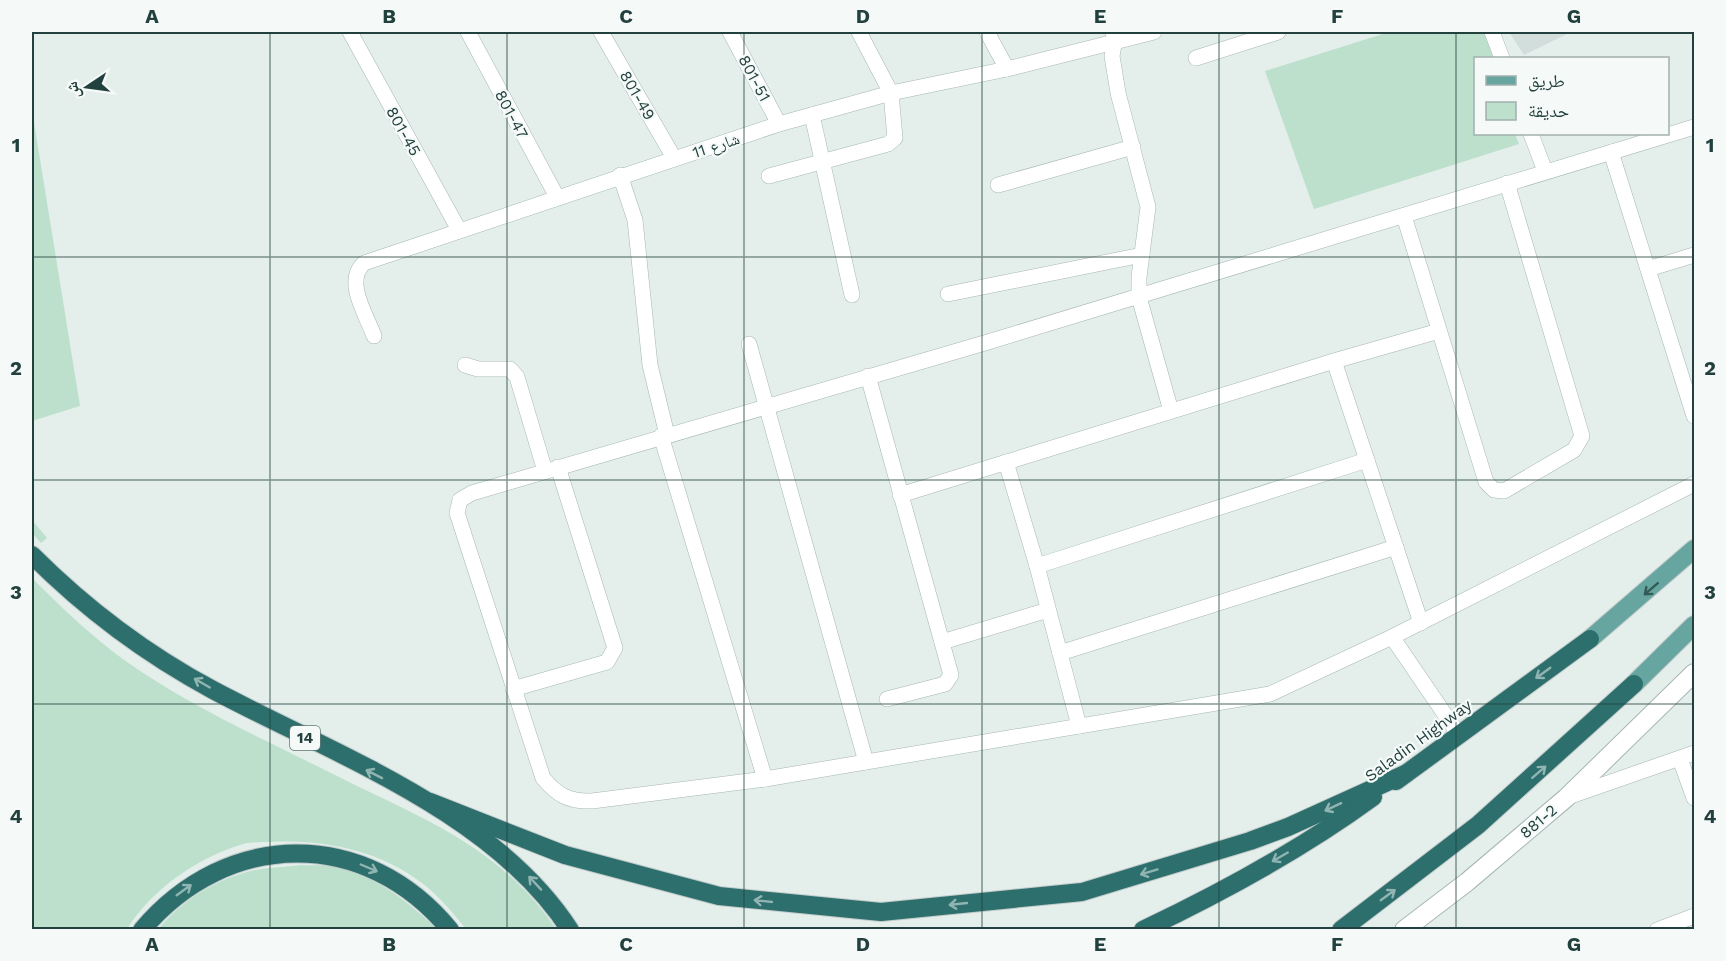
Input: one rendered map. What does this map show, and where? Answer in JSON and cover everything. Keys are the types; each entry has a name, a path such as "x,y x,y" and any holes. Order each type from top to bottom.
{"highway":[{"name":"14","path":"32,555 109,623 176,669 430,802 515,862 545,894 570,930"},
{"name":"Saladin Highway","path":"1143,930 1335,825 1590,639"},
{"path":"1341,930 1478,825 1634,684"},
{"path":"430,802 565,855 719,897 881,912 1082,892 1259,838 1405,774"},
{"path":"142,930 168,901 214,872 262,856 313,853 352,861 389,877 422,900 450,930"}],"main road":[{"name":"Saladin Highway","path":"1590,639 1695,549"},
{"path":"1634,684 1695,625"}],"street":[{"name":"801-45","path":"350,32 459,230"},
{"name":"801-47","path":"468,32 557,197"},
{"name":"801-49","path":"601,32 674,158"},
{"name":"801-51","path":"730,32 779,124"},
{"path":"769,176 888,144 895,138 891,93 859,32"},
{"path":"987,32 1007,69"},
{"name":"شارع 11","path":"374,336 354,282 357,270 364,263 620,175 779,124 891,93 1007,69 1114,35 1154,32"},
{"path":"1196,58 1278,32"},
{"path":"1492,32 1502,57"},
{"path":"1114,35 1112,56 1118,93 1148,207 1139,297 1171,411"},
{"path":"812,115 852,295"},
{"path":"1669,135 1695,127"},
{"path":"1531,135 1545,171"},
{"path":"1668,135 1139,297 465,495 457,506 457,513 543,778 564,797 577,801 591,801 765,779 1269,694 1392,638 1695,484"},
{"path":"998,185 1133,147"},
{"path":"1611,152 1695,416"},
{"path":"620,175 635,220 650,365 664,436 765,779"},
{"path":"1404,216 1490,486 1504,491 1578,446 1582,436 1507,183"},
{"path":"948,294 1142,255"},
{"path":"1648,269 1695,255"},
{"path":"900,495 1334,361 1439,331"},
{"path":"749,344 866,762"},
{"path":"1334,361 1421,623"},
{"path":"465,365 478,369 510,369 517,377 615,648 607,662 513,689"},
{"path":"868,376 951,675 948,681 887,699"},
{"path":"1037,566 1367,460"},
{"path":"1006,462 1037,566 1079,726"},
{"path":"1060,653 1396,547"},
{"path":"942,642 1048,610"},
{"path":"1392,638 1459,735"},
{"path":"1566,798 1695,674"},
{"path":"1687,756 1695,798"},
{"name":"881-2","path":"1404,930 1467,882 1566,798 1687,756"},
{"path":"1657,930 1695,916"}],"shaded area":[{"path":"1509,32 1571,32 1524,55"}],"green space":[{"path":"1389,32 1486,32 1493,57 1474,57 1474,135 1515,135 1519,144 1314,209 1265,71"},
{"path":"32,110 80,406 32,421"},
{"path":"32,520 47,538 41,543 32,533"},
{"path":"32,578 102,643 177,694 430,822 485,856 510,876 534,900 556,929 466,929 428,888 387,862 330,845 260,842 246,843 226,850 193,866 149,901 127,929 32,929"},
{"path":"301,865 334,866 367,877 392,892 437,929 158,930 189,900 228,878 266,868"}]}
